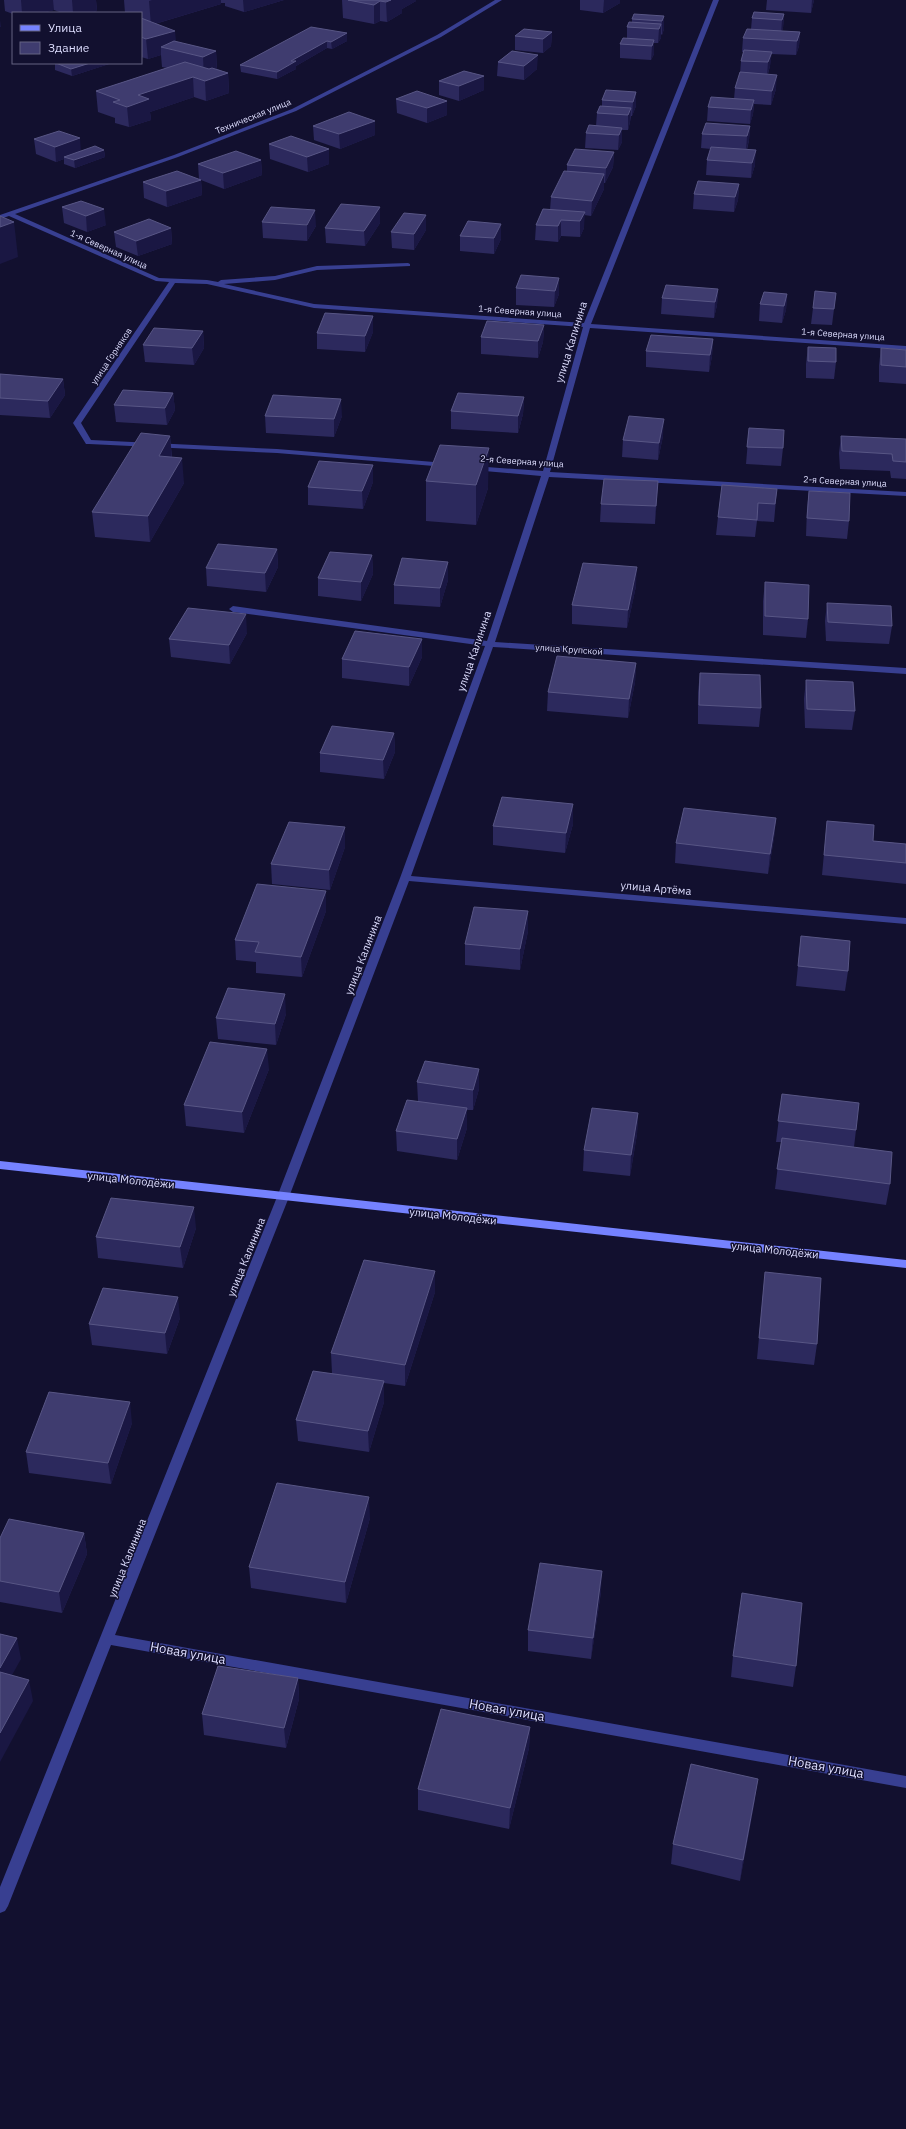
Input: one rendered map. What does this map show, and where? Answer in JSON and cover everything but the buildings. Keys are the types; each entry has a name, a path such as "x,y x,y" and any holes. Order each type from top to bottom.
{"main road":[{"name":"улица Молодёжи","path":"0,1165 906,1264"}],"street":[{"name":"Техническая улица","path":"0,217 176,156 294,110 439,36 499,0"},
{"name":"улица Калинина","path":"0,1906 283,1197 405,878 490,644 546,474 587,325 716,0"},
{"name":"1-я Северная улица","path":"9,214 158,280 207,282 275,278 317,268 408,265"},
{"name":"улица Горняков","path":"173,281 76,423 89,442 277,451 451,466"},
{"name":"1-я Северная улица","path":"207,282 314,306 906,348"},
{"name":"2-я Северная улица","path":"467,467 546,474 906,494"},
{"name":"улица Крупской","path":"233,609 490,644 906,671"},
{"name":"улица Артёма","path":"405,878 906,921"},
{"name":"Новая улица","path":"108,1638 906,1782"}]}
